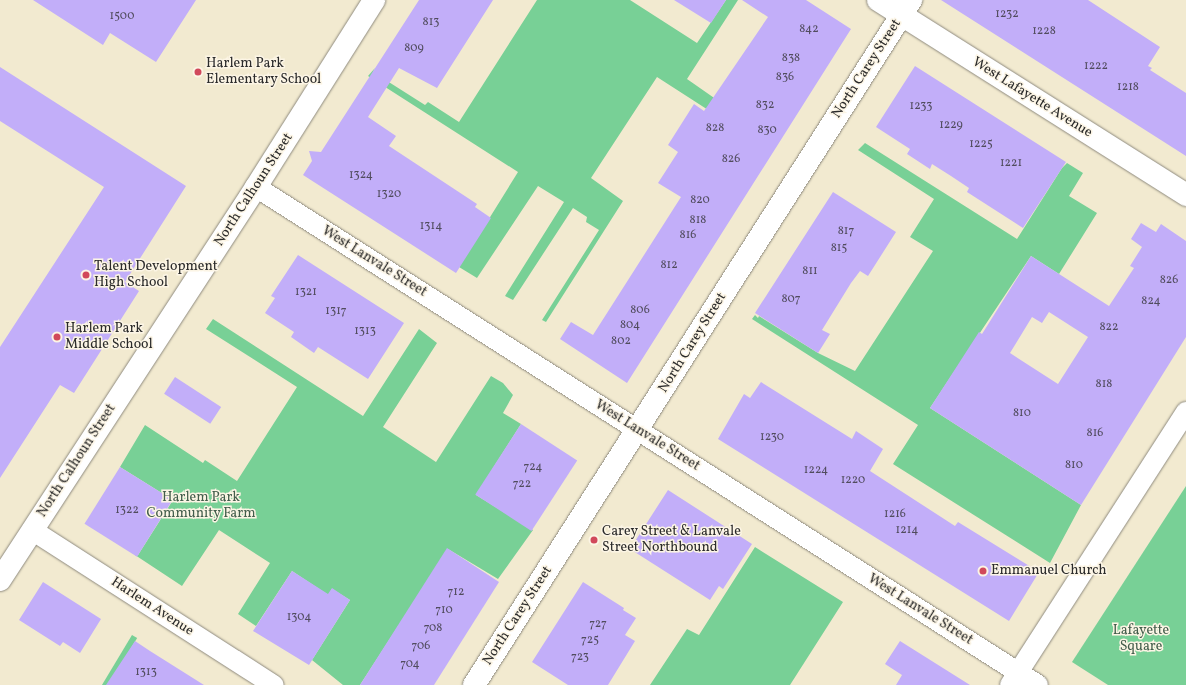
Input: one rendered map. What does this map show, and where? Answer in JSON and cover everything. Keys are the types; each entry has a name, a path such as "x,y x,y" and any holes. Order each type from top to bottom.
{"main road":[{"name":"North Calhoun Street","path":"0,580 256,187 374,0"},
{"name":"West Lafayette Avenue","path":"878,0 906,7 1186,195"},
{"name":"North Carey Street","path":"474,685 906,7"}],"street":[{"name":"West Lanvale Street","path":"256,187 637,430 1014,679 1038,685"},
{"path":"1014,679 1186,412"},
{"name":"Harlem Avenue","path":"32,530 273,685"}],"green space":[{"path":"537,0 630,0 697,43 726,0 738,0 687,79 776,141 770,150 657,77 591,178 623,201 546,322 542,320 599,230 586,222 587,217 573,208 513,300 505,296 564,202 538,186 477,278 459,267 518,172 368,76 375,68 373,72 425,105 428,102 459,122"},
{"path":"865,143 1017,239 1062,168 1067,163 1083,173 1069,196 1097,213 1059,274 1031,256 930,408 1081,505 1050,563 893,464 918,425 752,319 755,315 758,318 759,316 818,353 855,371 933,251 910,237 934,199 858,150"},
{"name":"Harlem Park Community Farm","path":"213,319 363,416 419,329 437,343 383,427 436,462 491,376 503,383 513,395 503,413 521,424 476,495 533,530 498,579 448,549 360,685 343,685 312,660 350,600 332,589 328,595 292,571 256,626 238,614 270,563 219,530 182,586 135,555 138,555 173,500 120,467 145,425 203,463 205,460 237,481 297,387 206,329"},
{"name":"Lafayette Square","path":"1186,486 1186,685 1108,685 1072,662"},
{"path":"755,547 843,602 790,685 650,685 687,629 699,635"},
{"path":"132,635 137,638 109,685 102,685"}],"building":[{"path":"33,0 196,0 156,62 110,33 103,45"},
{"path":"419,0 493,0 437,88 399,68 368,117 396,136 389,146 477,204 475,207 491,218 456,273 303,175 312,161 309,151 321,152"},
{"path":"674,0 726,0 711,23"},
{"path":"742,0 806,0 851,29 627,383 560,339 571,322 593,335 681,197 658,183 678,152 668,145 694,104 704,111 768,17"},
{"path":"941,0 1088,0 1160,47 1148,66 1152,68 1150,70 1186,93 1186,156"},
{"path":"915,66 1066,162 1023,228 967,192 969,188 951,176 932,164 930,169 907,154 910,149 876,127"},
{"name":"Harlem Park Middle School","path":"0,67 186,186 125,282 139,291 74,393 60,385 0,478 0,347 104,187 0,121"},
{"path":"833,192 896,232 868,276 860,271 851,283 822,330 830,334 818,353 755,313"},
{"path":"1141,223 1156,232 1161,224 1186,241 1186,337 1081,505 930,408 979,332 982,334 1031,256 1109,306 1134,268 1130,266 1142,247 1131,239","holes":["1049,312 1088,337 1058,384 1010,353 1032,317 1042,323"]},
{"path":"298,255 404,323 368,379 318,347 314,353 291,337 294,332 265,313 275,298 271,296"},
{"path":"175,377 221,407 210,424 164,394"},
{"path":"761,382 852,439 856,431 883,449 870,471 955,526 958,522 1039,572 1009,621 718,439 744,394 750,398"},
{"path":"521,424 577,460 531,531 475,494"},
{"path":"120,467 173,500 137,557 84,524"},
{"path":"668,490 752,544 723,589 719,586 710,600 630,549"},
{"path":"447,548 499,582 434,685 360,685"},
{"path":"292,571 328,594 332,588 350,600 309,665 253,631"},
{"path":"43,582 101,619 80,653 63,642 60,646 19,620"},
{"path":"583,582 624,608 623,610 636,618 625,635 635,641 608,685 568,685 532,662"},
{"path":"135,641 150,651 204,685 106,685"},
{"path":"900,641 970,685 896,685 902,675 885,664"}],"place":[{"name":"Harlem Park Elementary School","path":"198,72"},
{"name":"Talent Development High School","path":"86,275"},
{"name":"Harlem Park Middle School","path":"57,337"},
{"name":"Carey Street & Lanvale Street Northbound","path":"594,540"},
{"name":"Emmanuel Church","path":"983,571"}]}
